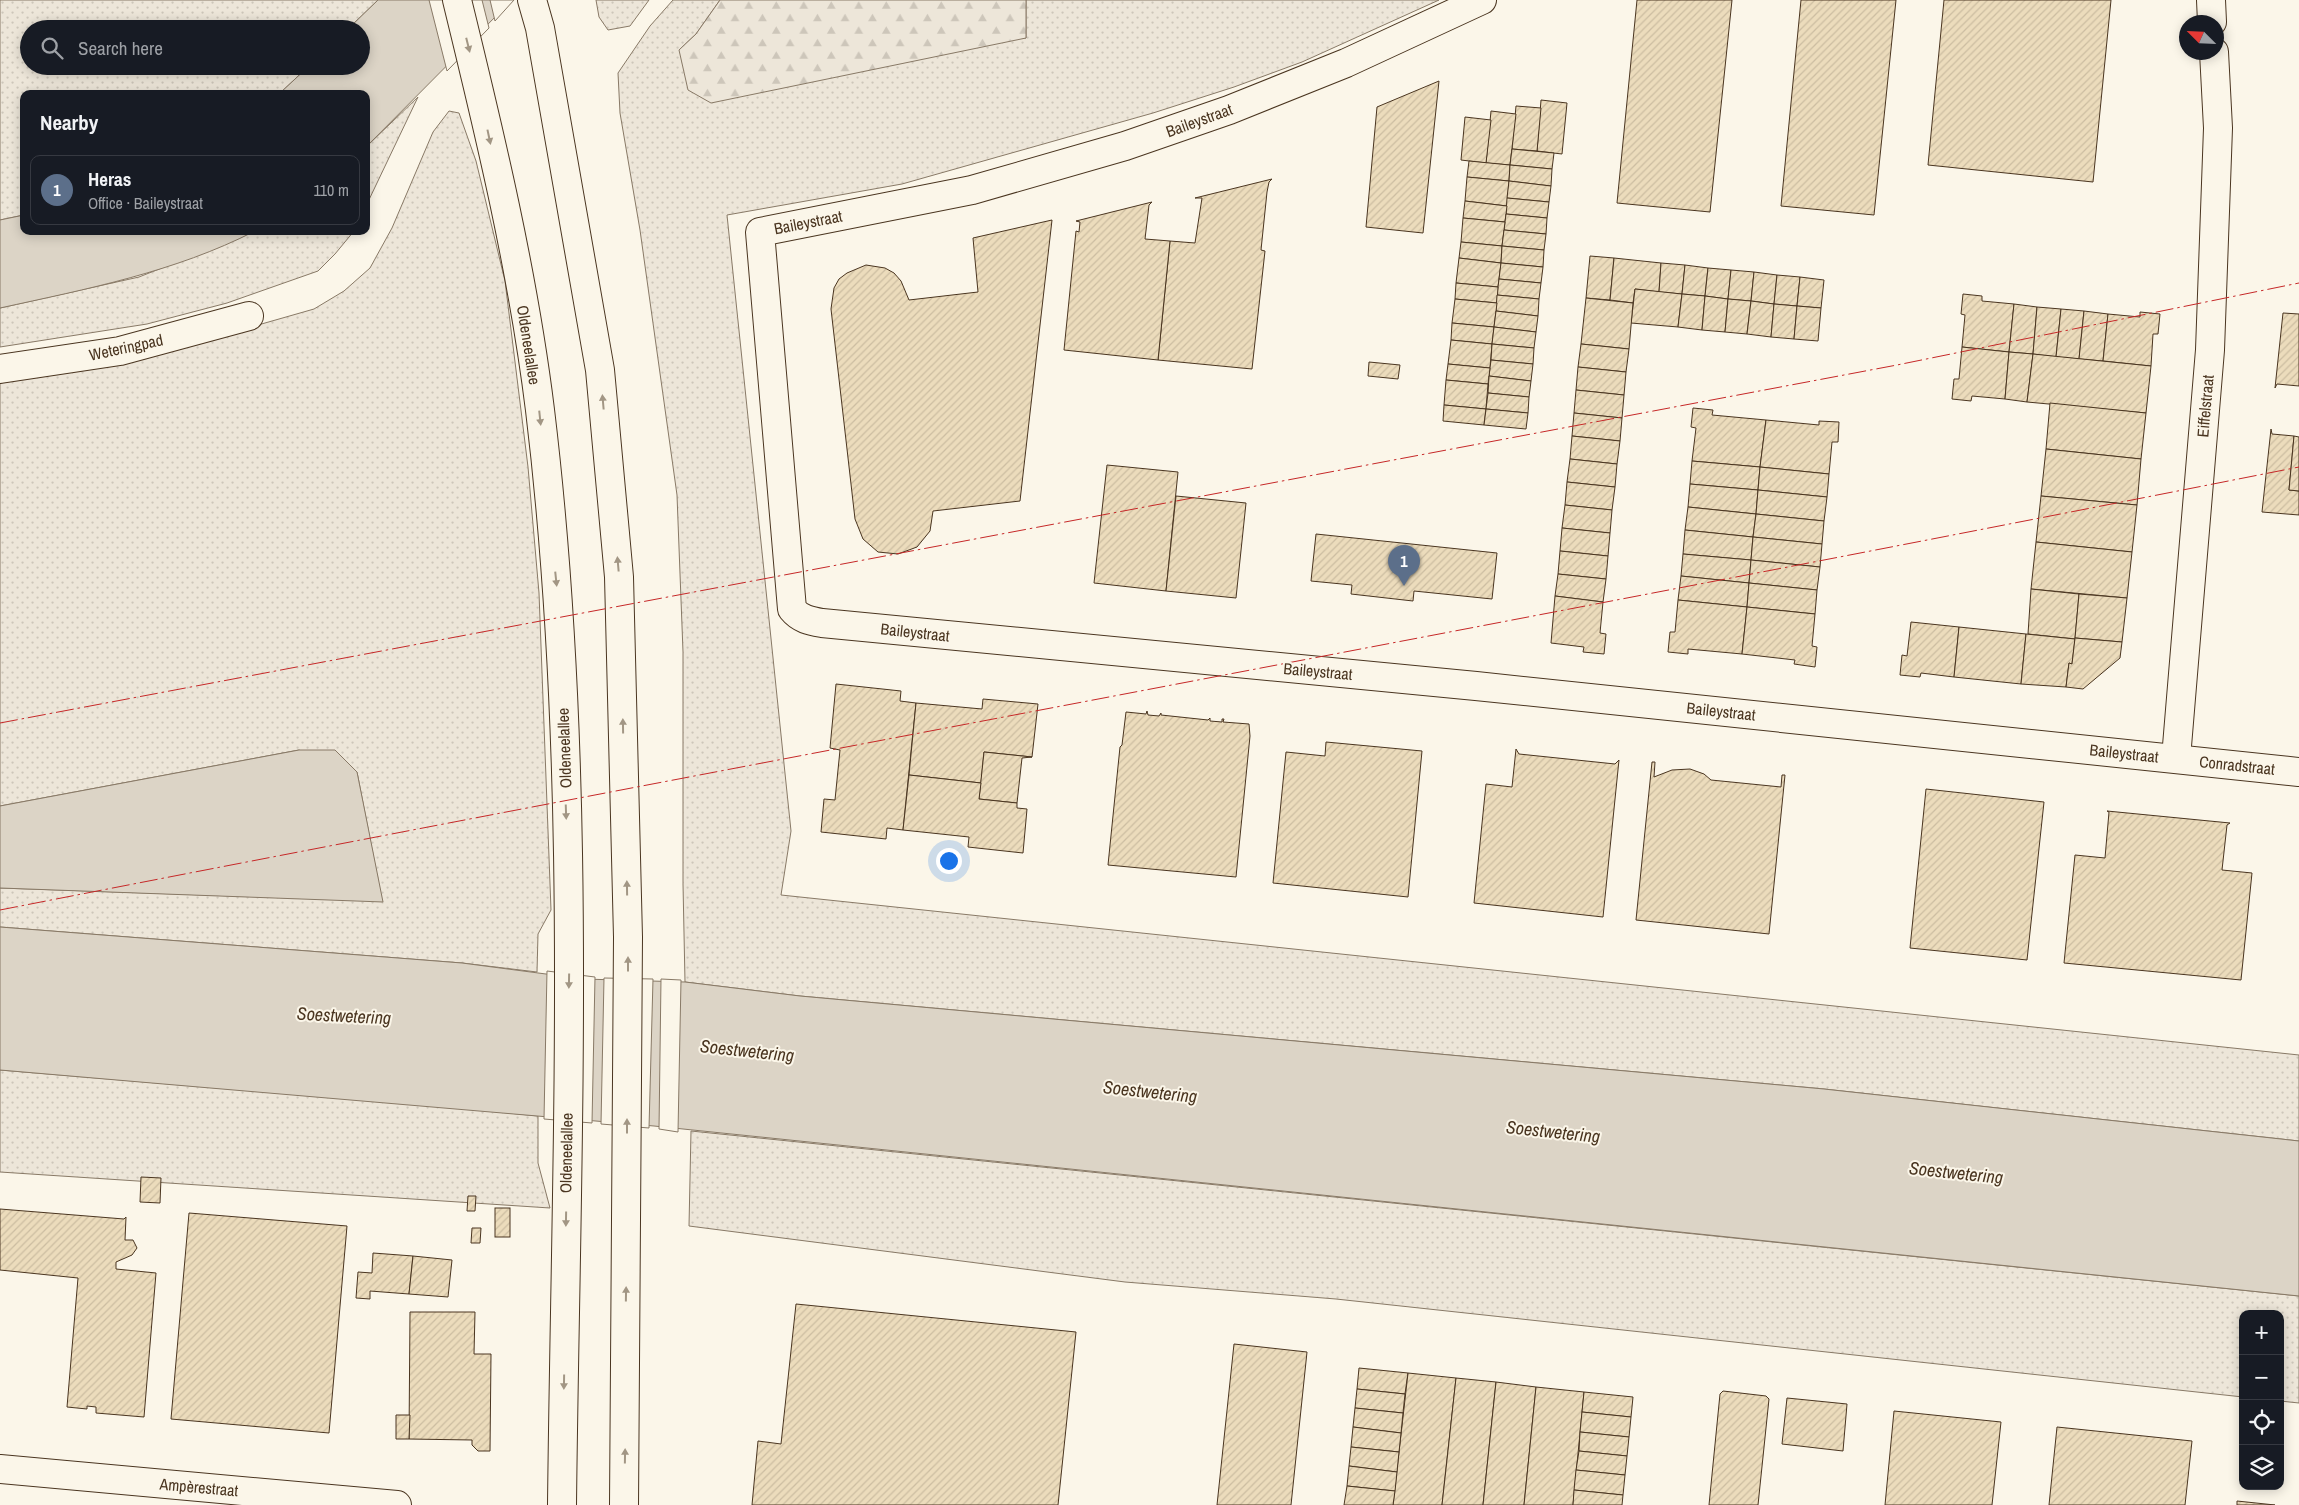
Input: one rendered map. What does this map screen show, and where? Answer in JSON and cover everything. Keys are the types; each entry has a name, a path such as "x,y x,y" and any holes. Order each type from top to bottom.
{"street":[{"name":"Oldeneelallee","path":"457,0 479,90 515,259 540,408 559,608 570,932 562,1505"},
{"path":"532,0 540,28 600,379 619,577 628,937 624,1505"},
{"name":"Baileystraat","path":"1482,0 1337,66 1229,110 1125,146 972,190 760,232 792,609 796,614 822,623 1485,687 2176,758"},
{"path":"2210,0 2211,15"},
{"name":"Eiffelstraat","path":"2176,758 2210,350 2218,128 2214,60"},
{"name":"Weteringpad","path":"0,369 120,351 249,316"},
{"name":"Conradstraat","path":"2176,758 2299,772"},
{"name":"Ampèrestraat","path":"0,1468 397,1505"}],"green space":[{"path":"0,0 378,0 357,20 20,20 20,75 299,75 283,90 20,90 20,216 0,220"},
{"path":"596,0 649,0 630,26 608,30 599,17"},
{"path":"673,0 720,0 696,34 679,50 1026,38 1026,0 1439,0 1302,62 1234,87 1153,113 902,184 727,215 791,831 781,895 2299,1055 2299,1141 1824,1089 800,996 685,982 683,652 677,495 640,230 620,113 618,73 650,26"},
{"path":"720,0 1026,0 1026,38 711,103 688,90 679,50 696,34"},
{"path":"418,97 370,198 370,143"},
{"path":"449,111 459,113 476,161 505,281 528,467 539,593 551,910 538,934 537,972 462,963 0,927 0,888 382,901 357,772 299,750 0,806 0,382 258,325 314,309 344,291 370,268 392,228 433,132"},
{"path":"245,235 351,235 318,271 227,303 147,324 0,347 0,308 139,277"},
{"path":"0,1070 538,1116 538,1163 550,1208 0,1172"},
{"path":"691,1131 2299,1296 2299,1403 2284,1401 2284,1310 2239,1310 2239,1397 1336,1299 1125,1282 689,1226"}],"water":[{"path":"378,0 512,0 370,143 370,90 283,90 299,75 370,75 370,20 357,20"},
{"path":"20,216 20,235 246,235 194,258 130,278 0,308 0,220"},
{"path":"299,750 335,750 357,772 383,902 0,888 0,806"},
{"name":"Soestwetering","path":"0,927 462,963 584,979 685,982 800,996 1824,1089 2299,1141 2299,1296 654,1126 0,1070"}],"pier":[{"path":"429,0 482,0 489,28 447,71"},
{"path":"490,0 514,0 495,21"},
{"path":"547,971 595,977 592,1123 544,1119"},
{"path":"604,978 653,979 649,1128 601,1124"},
{"path":"661,979 681,980 678,1132 659,1129"}],"building":[{"path":"1637,0 1732,0 1710,212 1617,203"},
{"path":"1801,0 1896,0 1874,215 1781,206"},
{"path":"1944,0 2111,0 2093,182 1928,165"},
{"path":"1439,81 1423,233 1366,227 1377,107"},
{"path":"1541,100 1567,103 1562,154 1537,151"},
{"path":"1516,106 1541,108 1537,151 1512,149"},
{"path":"1491,111 1516,114 1510,165 1486,163"},
{"path":"1465,117 1491,120 1486,163 1461,160"},
{"path":"1512,149 1554,153 1552,169 1510,165"},
{"path":"1469,161 1510,165 1509,181 1467,177"},
{"path":"1510,165 1552,169 1551,186 1509,181"},
{"path":"1467,177 1509,181 1507,206 1465,201"},
{"path":"1272,179 1269,182 1267,192 1261,250 1265,251 1252,369 1158,360 1170,241 1195,243 1202,198 1195,198"},
{"path":"1509,181 1551,186 1549,202 1507,198"},
{"path":"1507,198 1549,202 1547,218 1506,214"},
{"path":"1465,201 1507,206 1505,222 1463,218"},
{"path":"1152,202 1149,205 1145,239 1170,241 1158,360 1064,350 1076,231 1079,232 1080,222 1076,221"},
{"path":"1506,214 1547,218 1546,234 1504,230"},
{"path":"1463,218 1505,222 1502,246 1461,242"},
{"path":"1052,220 1020,501 933,511 930,531 917,547 898,554 878,552 863,539 855,519 831,309 834,288 839,279 847,273 866,265 885,268 894,273 901,281 909,300 978,292 973,238"},
{"path":"1504,230 1546,234 1544,250 1502,246"},
{"path":"1461,242 1502,246 1501,263 1459,258"},
{"path":"1502,246 1544,250 1543,267 1501,263"},
{"path":"1590,256 1614,258 1610,300 1586,298"},
{"path":"1459,258 1501,263 1498,287 1456,283"},
{"path":"1614,258 1661,263 1659,292 1635,289 1633,303 1610,300"},
{"path":"1501,263 1543,267 1541,283 1499,279"},
{"path":"1661,263 1685,265 1682,294 1659,292"},
{"path":"1685,265 1708,268 1705,296 1682,294"},
{"path":"1708,268 1731,270 1728,299 1705,296"},
{"path":"1731,270 1754,272 1751,301 1728,299"},
{"path":"1754,272 1777,275 1774,304 1751,301"},
{"path":"1777,275 1800,277 1797,306 1774,304"},
{"path":"1800,277 1824,280 1821,308 1797,306"},
{"path":"1499,279 1541,283 1539,299 1497,295"},
{"path":"1456,283 1498,287 1497,303 1455,299"},
{"path":"1635,289 1682,294 1678,327 1631,323"},
{"path":"1682,294 1705,296 1702,330 1678,327"},
{"path":"1963,294 1982,296 1982,301 2014,304 2009,352 1962,347 1965,315 1961,314"},
{"path":"1497,295 1539,299 1538,316 1496,311"},
{"path":"1705,296 1728,299 1725,332 1702,330"},
{"path":"1586,298 1633,303 1629,349 1581,344"},
{"path":"1455,299 1497,303 1494,327 1452,323"},
{"path":"1728,299 1751,301 1747,334 1725,332"},
{"path":"1751,301 1774,304 1771,337 1747,334"},
{"path":"1774,304 1797,306 1794,339 1771,337"},
{"path":"2014,304 2037,307 2033,354 2009,352"},
{"path":"1797,306 1821,308 1818,341 1794,339"},
{"path":"2037,307 2061,309 2056,357 2033,354"},
{"path":"2061,309 2084,311 2079,359 2056,357"},
{"path":"1496,311 1538,316 1536,332 1494,327"},
{"path":"2084,311 2108,314 2103,361 2079,359"},
{"path":"2140,312 2160,314 2158,334 2153,334 2151,366 2103,361 2108,314 2140,317"},
{"path":"2283,313 2299,314 2299,386 2277,384 2275,388"},
{"path":"1452,323 1494,327 1492,344 1451,340"},
{"path":"1494,327 1536,332 1534,348 1492,344"},
{"path":"1451,340 1492,344 1490,368 1448,364"},
{"path":"1492,344 1534,348 1533,364 1491,360"},
{"path":"1581,344 1629,349 1626,372 1578,367"},
{"path":"1962,347 2009,352 2005,399 1972,396 1971,401 1952,399 1954,379 1959,379"},
{"path":"2009,352 2033,354 2027,402 2005,399"},
{"path":"2033,354 2151,366 2146,413 2027,402"},
{"path":"1491,360 1533,364 1531,381 1489,376"},
{"path":"1369,362 1400,365 1398,379 1368,376"},
{"path":"1448,364 1490,368 1488,384 1446,380"},
{"path":"1578,367 1626,372 1624,395 1576,390"},
{"path":"1489,376 1531,381 1529,397 1488,393"},
{"path":"1446,380 1488,384 1486,409 1444,405"},
{"path":"1576,390 1624,395 1622,418 1574,413"},
{"path":"1488,393 1529,397 1528,413 1486,409"},
{"path":"2050,403 2146,413 2141,459 2046,449"},
{"path":"1444,405 1486,409 1484,425 1443,421"},
{"path":"1693,408 1713,410 1712,415 1766,420 1760,467 1692,461 1696,428 1691,427"},
{"path":"1486,409 1528,413 1526,429 1484,425"},
{"path":"1574,413 1622,418 1620,441 1572,436"},
{"path":"1766,420 1819,425 1819,421 1839,422 1838,442 1832,442 1829,474 1760,467"},
{"path":"2271,429 2272,434 2294,436 2289,490 2299,491 2299,515 2262,512"},
{"path":"1572,436 1620,441 1617,464 1570,459"},
{"path":"2294,436 2299,437 2299,491 2289,490"},
{"path":"2046,449 2141,459 2137,505 2041,496"},
{"path":"1570,459 1617,464 1615,487 1567,482"},
{"path":"1692,461 1760,467 1758,490 1690,484"},
{"path":"1107,465 1178,472 1166,591 1094,583"},
{"path":"1760,467 1829,474 1827,497 1758,490"},
{"path":"1567,482 1615,487 1612,510 1565,505"},
{"path":"1690,484 1758,490 1756,514 1688,507"},
{"path":"1758,490 1827,497 1824,521 1756,514"},
{"path":"1176,496 1246,503 1236,598 1166,591"},
{"path":"2041,496 2137,505 2132,552 2036,542"},
{"path":"1565,505 1612,510 1610,533 1562,528"},
{"path":"1688,507 1756,514 1753,537 1685,530"},
{"path":"1756,514 1824,521 1822,544 1753,537"},
{"path":"1562,528 1610,533 1608,556 1560,551"},
{"path":"1685,530 1753,537 1751,560 1683,554"},
{"path":"1316,534 1497,553 1492,599 1414,591 1413,601 1351,594 1352,585 1311,581"},
{"path":"1753,537 1822,544 1820,567 1751,560"},
{"path":"2036,542 2132,552 2127,598 2031,589"},
{"path":"1560,551 1608,556 1606,579 1558,574"},
{"path":"1683,554 1751,560 1749,583 1681,576"},
{"path":"1751,560 1820,567 1817,590 1749,583"},
{"path":"1558,574 1606,579 1603,602 1555,596"},
{"path":"1681,576 1749,583 1747,607 1678,600"},
{"path":"1749,583 1817,590 1815,614 1747,607"},
{"path":"2031,589 2079,594 2075,639 2028,634"},
{"path":"2079,594 2127,598 2122,642 2075,638"},
{"path":"1555,596 1603,602 1600,633 1606,634 1604,654 1583,652 1584,647 1551,643"},
{"path":"1678,600 1747,607 1742,654 1688,649 1688,654 1668,652 1670,632 1675,632"},
{"path":"1747,607 1815,614 1812,646 1817,647 1815,667 1794,664 1795,660 1742,654"},
{"path":"1911,622 1959,627 1954,677 1921,673 1920,677 1900,675 1902,655 1907,656"},
{"path":"1959,627 2026,634 2021,684 1954,677"},
{"path":"2026,634 2075,639 2072,664 2069,663 2066,687 2021,684"},
{"path":"2075,638 2122,642 2120,658 2083,689 2066,687 2069,663 2072,664"},
{"path":"836,684 901,691 900,701 916,703 903,830 887,828 886,839 821,832 824,799 835,800 840,750 830,748"},
{"path":"983,699 1038,704 1032,757 984,752 981,783 909,775 916,703 982,709"},
{"path":"1147,711 1148,715 1159,716 1161,713 1161,715 1208,720 1210,718 1210,721 1222,722 1222,719 1224,719 1223,722 1249,724 1250,736 1236,877 1108,865 1120,747 1122,745 1126,712 1146,714"},
{"path":"1326,742 1422,751 1408,897 1273,883 1286,752 1325,756"},
{"path":"1516,749 1519,754 1615,764 1619,760 1603,917 1474,903 1486,784 1512,787"},
{"path":"984,752 1032,757 1022,758 1017,803 979,799"},
{"path":"1652,762 1655,762 1654,777 1672,770 1690,769 1704,774 1711,780 1781,787 1782,775 1785,775 1769,934 1636,920"},
{"path":"909,775 981,783 979,799 1017,803 1017,808 1027,809 1023,853 968,847 969,837 903,830"},
{"path":"1926,789 2044,802 2027,960 1910,948"},
{"path":"2107,811 2230,823 2227,825 2222,870 2252,873 2241,980 2064,963 2075,855 2105,858 2109,812"},
{"path":"141,1177 161,1178 160,1203 140,1202"},
{"path":"468,1196 476,1196 475,1211 467,1211"},
{"path":"495,1208 510,1208 510,1237 495,1237"},
{"path":"0,1209 124,1219 126,1217 125,1240 133,1240 137,1248 132,1255 116,1262 116,1269 156,1273 144,1417 96,1413 96,1407 87,1406 87,1409 67,1407 78,1278 0,1270"},
{"path":"189,1213 347,1226 329,1433 171,1419"},
{"path":"472,1228 481,1228 480,1243 471,1243"},
{"path":"373,1253 413,1256 409,1294 370,1291 370,1299 356,1298 358,1272 372,1273"},
{"path":"413,1256 452,1260 448,1297 409,1294"},
{"path":"796,1304 1076,1332 1058,1505 752,1505 758,1441 781,1444"},
{"path":"410,1312 475,1312 474,1354 491,1354 490,1451 478,1451 472,1445 472,1440 409,1439"},
{"path":"1234,1344 1307,1352 1291,1505 1217,1505"},
{"path":"1359,1368 1408,1373 1405,1394 1357,1389"},
{"path":"1408,1373 1456,1378 1442,1505 1393,1505"},
{"path":"1456,1378 1496,1382 1483,1505 1442,1505"},
{"path":"1496,1382 1536,1387 1524,1505 1483,1505"},
{"path":"1536,1387 1584,1392 1573,1505 1524,1505"},
{"path":"1357,1389 1405,1394 1403,1413 1355,1408"},
{"path":"1723,1391 1766,1396 1769,1399 1758,1505 1709,1505 1720,1394"},
{"path":"1584,1392 1633,1397 1631,1417 1582,1412"},
{"path":"1787,1398 1847,1404 1843,1451 1782,1444"},
{"path":"1355,1408 1403,1413 1401,1433 1353,1427"},
{"path":"1894,1411 2001,1422 1992,1505 1885,1505"},
{"path":"1582,1412 1631,1417 1629,1437 1580,1432"},
{"path":"396,1415 410,1415 409,1439 396,1439"},
{"path":"1353,1427 1401,1433 1399,1452 1351,1447"},
{"path":"2057,1427 2192,1441 2185,1505 2049,1505"},
{"path":"1580,1432 1629,1437 1627,1456 1579,1451"},
{"path":"1351,1447 1399,1452 1397,1472 1349,1466"},
{"path":"1579,1451 1627,1456 1625,1475 1576,1470"},
{"path":"1349,1466 1397,1472 1395,1491 1347,1486"},
{"path":"1576,1470 1625,1475 1623,1495 1574,1490"},
{"path":"1347,1486 1395,1491 1393,1505 1344,1505"},
{"path":"1574,1490 1623,1495 1622,1505 1573,1505"},
{"path":"2237,1501 2275,1505 2237,1505"}],"power":[{"path":"0,723 1897,365 2299,283"},
{"path":"0,910 2012,524 2299,467"}],"place":[{"name":"Heras","path":"1404,586"}]}
